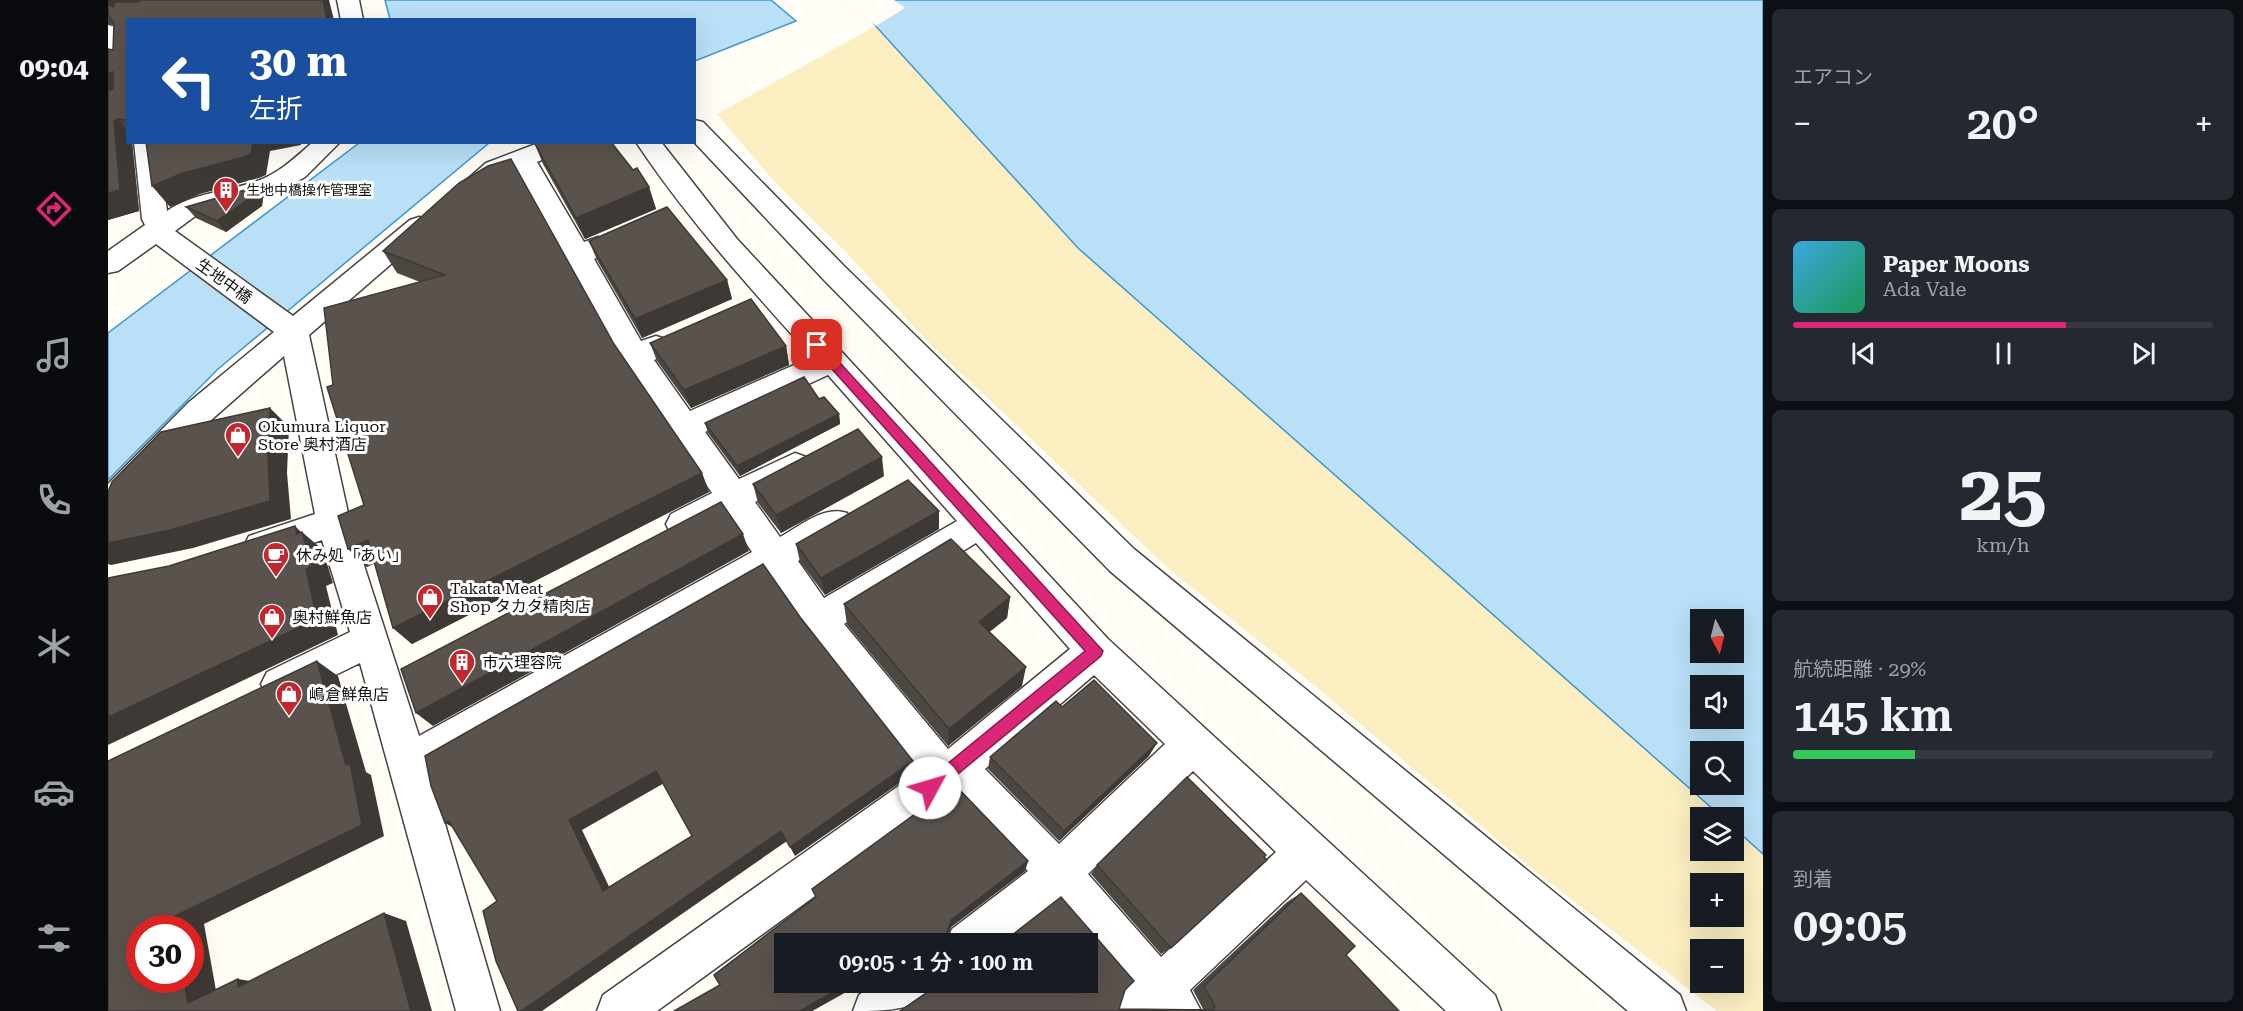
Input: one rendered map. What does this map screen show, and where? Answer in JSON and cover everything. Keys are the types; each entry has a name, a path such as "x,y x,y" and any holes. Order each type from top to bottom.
{"street":[{"path":"348,0 352,18"},
{"path":"108,27 126,21"},
{"path":"108,32 126,59"},
{"path":"696,129 834,273 1122,560 1596,957 1664,1011"},
{"path":"146,144 162,233"},
{"path":"108,264 162,233 189,208 270,186 296,171 326,144"},
{"path":"108,505 287,327 495,169 560,144"},
{"path":"649,144 684,210 762,300 831,361 1095,651 1306,852 1479,1011"},
{"path":"524,158 635,356 819,620 951,772 1059,873 1158,1003 1306,852"},
{"name":"生地中橋","path":"162,233 287,327"},
{"path":"578,255 620,237"},
{"path":"287,327 333,522 384,680 478,1011"},
{"path":"635,356 677,338"},
{"path":"683,428 831,361"},
{"path":"852,436 883,419"},
{"path":"660,536 820,453"},
{"path":"898,486 929,469"},
{"path":"408,764 776,558 857,510"},
{"path":"234,555 333,522"},
{"path":"819,620 980,524"},
{"path":"255,696 370,640"},
{"path":"619,1011 868,835 951,772 1095,651"},
{"path":"384,680 416,663"},
{"path":"981,933 1059,873 1193,744"},
{"path":"875,1011 900,993"}],"sand":[{"path":"876,26 1078,248 1690,789 1690,795 1697,795 1711,807 1690,807 1690,861 1744,861 1744,837 1763,854 1763,1011 1717,1011 1694,993 1744,993 1744,939 1690,939 1690,990 1536,872 1315,686 1170,570 927,341 846,252 774,181 717,114"}],"water":[{"path":"385,0 771,0 796,21 696,61 696,18 390,18"},
{"path":"841,0 1763,0 1763,854 1744,837 1744,807 1711,807 1697,795 1744,795 1744,741 1690,741 1690,789 1078,248 872,22"},
{"path":"358,144 488,144 218,369 108,480 108,333"}],"pier":[{"path":"839,0 894,0 905,8 876,26"}],"building":[{"path":"141,0 323,0 327,18 126,18 126,120 114,121 120,190 108,193 108,91 113,89 113,72 108,73 108,49 113,50 114,24 108,14 108,4 113,7 115,2"},
{"path":"146,144 253,144 251,154 244,157 183,173 152,186"},
{"path":"535,144 613,144 633,170 637,168 649,187 576,218"},
{"path":"511,159 614,344 702,473 393,628 368,540 348,549 338,516 364,505 327,387 333,385 324,308 445,275 383,251 459,183 488,166"},
{"path":"255,187 254,195 217,221 186,207"},
{"path":"667,207 727,280 635,319 589,241"},
{"path":"751,299 786,346 684,390 650,343"},
{"path":"804,377 819,399 824,397 839,414 737,466 705,423"},
{"path":"270,408 268,454 270,501 170,530 108,543 108,492 112,482 161,432"},
{"path":"858,429 882,457 776,515 753,484"},
{"path":"908,480 939,511 821,578 796,544"},
{"path":"721,502 743,534 416,713 401,669"},
{"path":"295,526 297,534 302,532 312,566 306,569 317,619 108,717 108,578 169,566"},
{"path":"951,539 1010,597 979,622 1026,667 949,729 844,604"},
{"path":"763,564 800,617 913,761 790,847 781,831 518,1011 496,961 483,911 497,901 449,821 445,823 431,786 425,756","holes":["656,771 692,836 603,891 569,820"]},
{"path":"317,661 346,765 350,763 362,825 177,915 126,915 126,993 186,993 188,1003 238,979 238,987 384,913 411,1011 108,1011 108,761"},
{"path":"1094,680 1157,743 1064,831 990,757 1056,701 1062,707"},
{"path":"1187,777 1266,855 1264,857 1267,860 1171,948 1097,865"},
{"path":"955,785 1028,861 951,920 947,933 774,933 774,993 832,993 800,1011 674,1011 720,985 714,975 816,897 812,889"},
{"path":"1301,893 1355,946 1346,955 1399,1011 900,1011 926,993 1098,993 1098,940 1134,981 1125,990 1119,1009 1213,1010 1215,1006 1204,986"},
{"path":"1061,897 1092,933 1015,933"}],"place":[{"name":"生地中橋操作管理室","path":"226,213"},
{"name":"Okumura Liquor Store 奥村酒店","path":"238,458"},
{"name":"休み処「あい」","path":"276,578"},
{"name":"Takata Meat Shop タカタ精肉店","path":"430,620"},
{"name":"奥村鮮魚店","path":"272,640"},
{"name":"市六理容院","path":"462,685"},
{"name":"嶋倉鮮魚店","path":"289,717"}],"route":[{"path":"817,345 1095,651 930,788"}]}
